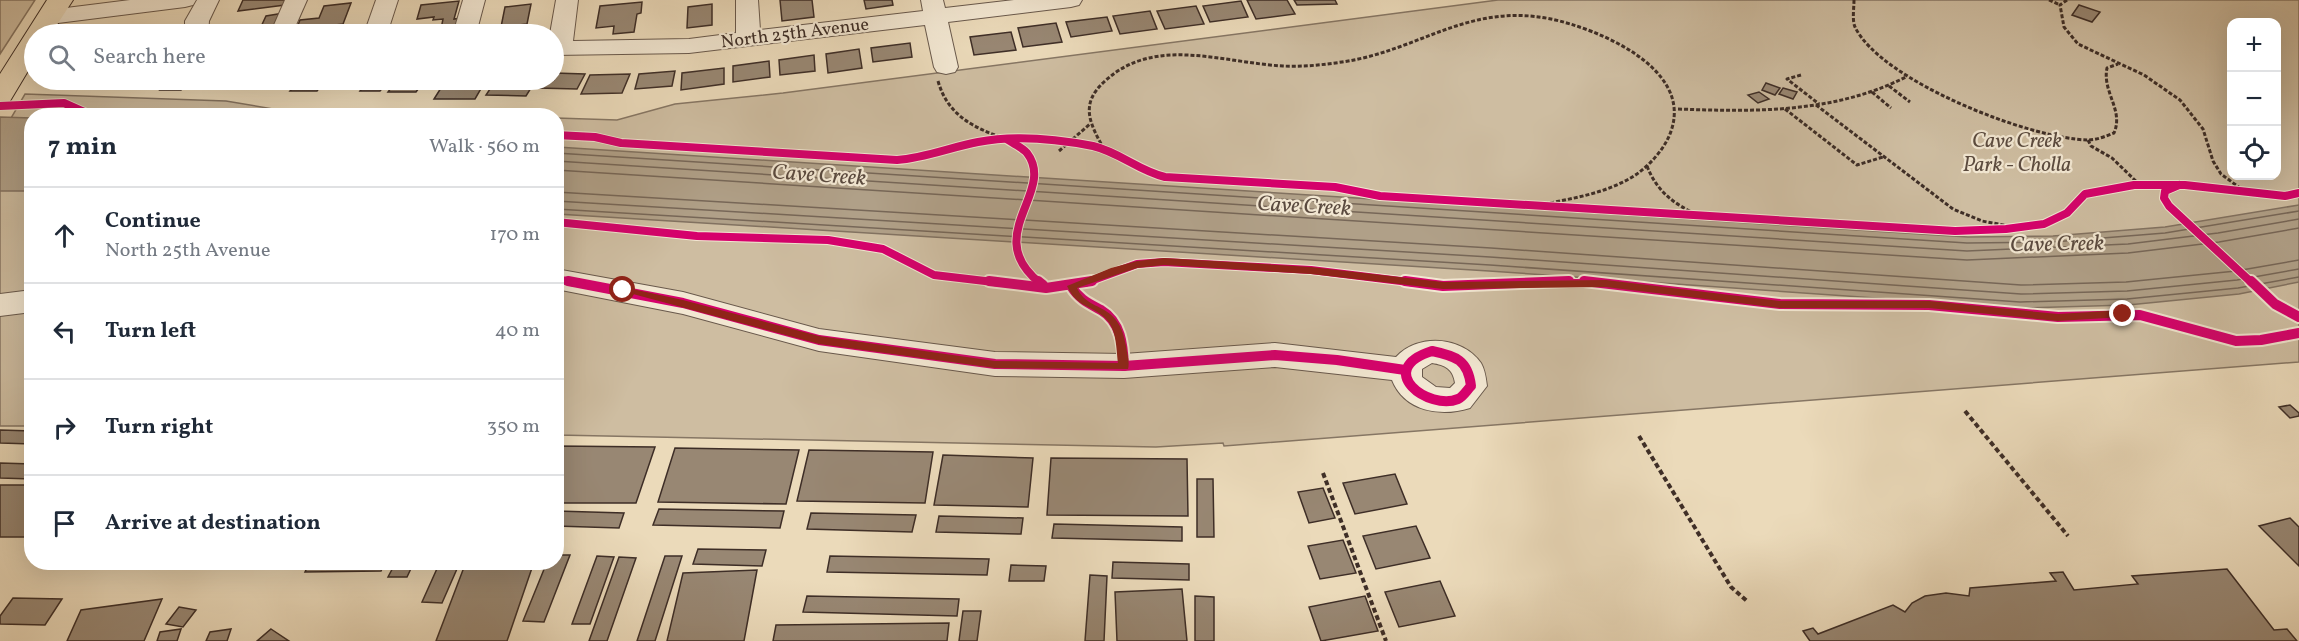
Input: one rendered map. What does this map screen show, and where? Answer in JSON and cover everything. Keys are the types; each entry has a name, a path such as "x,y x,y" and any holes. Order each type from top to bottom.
{"main road":[{"path":"4,82 24,55"}],"street":[{"path":"49,17 185,0"},
{"path":"197,24 208,0"},
{"path":"285,24 296,0"},
{"path":"379,24 387,0"},
{"path":"468,24 474,0"},
{"path":"562,24 567,0"},
{"path":"747,0 748,40"},
{"name":"North 25th Avenue","path":"564,48 654,49 748,40 934,8 1071,0"},
{"path":"934,8 946,67"},
{"path":"564,281 683,303 819,340 995,364 1124,366 1275,355 1337,360 1405,370"},
{"path":"0,305 24,302"}],"path":[{"path":"1854,0 1852,22 1861,38 1878,56 1906,77 1934,92 2040,132 2088,140 2114,133 2119,126 2119,115 2103,83 2107,68 2118,64"},
{"path":"2049,0 2060,5"},
{"path":"2060,5 2067,0"},
{"path":"2060,5 2061,22 2066,33 2078,44 2144,75 2180,100 2203,129 2213,161 2221,174 2244,191"},
{"path":"1114,154 1098,148 1090,124 1089,106 1096,90 1105,78 1119,68 1151,57 1177,54 1278,65 1342,62 1389,53 1470,20 1514,16 1560,21 1622,44 1643,58 1671,92 1678,109 1675,130 1647,166 1606,189 1534,206"},
{"path":"946,67 935,68 943,100 951,110 974,126 1012,141"},
{"path":"1801,75 1787,79 1883,157 1953,209 1982,221 2019,227"},
{"path":"1678,109 1784,108 1818,105 1871,92 1906,77"},
{"path":"1889,86 1910,102"},
{"path":"1871,92 1891,108"},
{"path":"1784,108 1857,165 1883,157"},
{"path":"1054,153 1090,124"},
{"path":"2088,140 2091,146 2112,158 2146,186"},
{"path":"979,141 1012,141"},
{"path":"1048,142 1083,145 1054,153"},
{"path":"1647,166 1652,182 1662,195 1678,207 1700,216"},
{"path":"2122,187 2146,186"},
{"path":"2224,189 2254,192"},
{"path":"1522,205 1581,208"},
{"path":"1677,214 1712,216"},
{"path":"1974,231 2019,227"},
{"path":"1965,411 2068,536"},
{"path":"1639,436 1731,587 1748,602"},
{"path":"1323,473 1386,641"}],"green space":[{"path":"0,0 35,0 0,54"},
{"name":"Cave Creek Park - Cholla","path":"1498,0 2299,0 2299,362 1224,446 1223,443 1156,447 564,435 564,118 617,120 675,104 783,93"},
{"path":"25,94 226,101 267,108 24,108 24,426 0,426 0,137"}],"water":[{"path":"0,117 24,118 24,191 0,191"},
{"name":"Cave Creek","path":"564,147 1968,237 2053,236 2165,227 2299,205 2299,282 2239,294 2128,305 2020,308 1489,271 564,214"}],"building":[{"path":"243,0 287,0 285,5 238,11"},
{"path":"780,0 812,0 814,17 782,21"},
{"path":"864,0 892,0 893,5 866,9"},
{"path":"1247,0 1287,0 1295,14 1256,19"},
{"path":"1294,0 1335,0 1337,4 1297,5"},
{"path":"459,1 454,19 462,18 461,24 442,24 443,19 433,20 434,17 417,19 421,5"},
{"path":"1241,1 1248,17 1210,22 1203,6"},
{"path":"642,2 641,13 637,14 634,32 613,34 614,26 596,28 600,6"},
{"path":"351,3 343,24 298,24 300,20 319,18 324,6"},
{"path":"531,4 527,24 502,24 505,7"},
{"path":"712,4 712,25 687,28 688,7"},
{"path":"2079,5 2100,12 2092,22 2072,15"},
{"path":"1196,6 1204,24 1165,29 1157,11"},
{"path":"1150,11 1157,29 1120,34 1113,16"},
{"path":"284,13 279,24 262,24 266,16"},
{"path":"1107,17 1112,31 1071,37 1066,22"},
{"path":"1056,23 1062,42 1023,47 1018,28"},
{"path":"1011,32 1016,50 974,55 970,37"},
{"path":"910,43 912,57 873,62 871,48"},
{"path":"859,49 862,68 828,73 826,54"},
{"path":"814,55 815,71 780,75 779,60"},
{"path":"769,61 770,77 733,82 733,66"},
{"path":"724,68 724,84 681,90 682,73"},
{"path":"675,71 672,86 635,89 639,74"},
{"path":"564,73 585,74 577,89 564,89"},
{"path":"630,74 622,93 581,94 590,75"},
{"path":"1766,83 1780,88 1775,95 1762,90"},
{"path":"1783,88 1797,92 1793,99 1779,94"},
{"path":"291,90 318,90 317,91"},
{"path":"390,90 417,90 416,92 388,92"},
{"path":"440,90 480,90 475,99 434,99"},
{"path":"489,90 530,90 526,96 486,95"},
{"path":"1759,92 1769,99 1758,103 1748,95"},
{"path":"2290,405 2299,413 2299,416 2290,418 2279,407"},
{"path":"0,430 24,431 24,444 0,443"},
{"path":"564,446 655,447 636,503 564,503"},
{"path":"675,448 799,450 786,504 658,502"},
{"path":"809,450 933,452 925,503 797,501"},
{"path":"943,455 1033,458 1028,507 934,505"},
{"path":"1051,458 1187,459 1188,516 1047,515"},
{"path":"0,463 24,464 24,479 0,478"},
{"path":"1395,474 1407,504 1355,514 1343,483"},
{"path":"1197,479 1213,479 1214,537 1197,537"},
{"path":"0,485 24,485 24,537 0,537"},
{"path":"1323,488 1335,518 1309,523 1298,492"},
{"path":"659,509 784,511 780,528 653,525"},
{"path":"564,511 624,513 619,528 564,526"},
{"path":"811,513 916,515 912,532 807,529"},
{"path":"939,516 1023,518 1021,534 936,532"},
{"path":"2290,518 2299,527 2299,566 2259,526"},
{"path":"1054,524 1182,527 1182,541 1052,538"},
{"path":"1416,526 1430,558 1376,569 1363,536"},
{"path":"1343,540 1356,573 1320,579 1308,546"},
{"path":"698,549 766,550 762,566 693,564"},
{"path":"564,555 570,555 544,622 523,621 544,570 564,570"},
{"path":"597,556 614,557 590,624 572,624"},
{"path":"665,556 682,556 655,641 637,641"},
{"path":"830,556 989,559 987,575 827,572"},
{"path":"619,557 636,558 607,641 589,641"},
{"path":"1113,562 1189,564 1189,580 1112,578"},
{"path":"1011,565 1046,566 1044,581 1009,581"},
{"path":"2227,569 2274,630 2287,629 2297,641 1810,641 1803,631 1813,628 1818,634 1893,605 1905,612 1912,603 1925,596 1946,593 1969,596 1970,588 2056,581 2050,573 2063,572 2074,590 2138,584 2132,576"},
{"path":"306,570 381,570 381,571 305,572"},
{"path":"392,570 410,570 407,577 388,577"},
{"path":"436,570 456,570 442,603 422,602"},
{"path":"463,570 531,570 507,641 436,641"},
{"path":"757,570 744,641 667,641 683,573"},
{"path":"1090,575 1107,576 1104,641 1085,641"},
{"path":"1440,581 1455,616 1399,627 1385,592"},
{"path":"1182,589 1187,641 1117,641 1115,592"},
{"path":"807,596 959,599 957,616 803,612"},
{"path":"1195,596 1214,597 1214,641 1195,641"},
{"path":"1365,596 1378,631 1321,641 1309,607"},
{"path":"13,598 62,599 45,625 0,624 0,616"},
{"path":"162,599 144,641 67,641 81,610"},
{"path":"179,607 196,610 183,627 166,624"},
{"path":"963,611 981,611 977,641 959,641"},
{"path":"949,623 947,641 773,641 776,625"},
{"path":"181,629 177,641 157,641 160,632"},
{"path":"231,629 227,641 206,641 210,632"},
{"path":"271,629 289,641 257,641"}],"cycle path":[{"path":"0,106 64,103 75,108"},
{"path":"564,135 595,137 621,143 897,160 924,157 989,140 1040,140 1082,144 1104,149 1148,172 1165,177 1335,187 1380,196 1955,231 2006,229 2044,224 2059,219 2085,194 2134,185 2185,185 2285,196 2299,193"},
{"path":"1008,140 1028,154 1034,168 1032,183 1016,236 1017,254 1025,270 1043,285"},
{"path":"2179,185 2165,191 2164,198 2169,206 2275,304 2299,317"},
{"path":"564,223 697,236 828,240 883,249 934,275 1046,288 1094,281 1111,272 1137,264 1164,262 1311,270 1443,286 1579,281 1780,304 1929,305 2016,315 2058,317 2140,315 2236,341 2261,340 2299,333"},
{"path":"564,281 683,303 819,340 995,364 1124,366 1275,355 1337,360 1405,370"},
{"path":"1071,286 1079,297 1109,316 1117,327 1124,366"},
{"path":"1432,351 1454,356 1469,370 1471,386 1459,399 1443,401 1429,398 1417,392 1409,383 1405,374 1407,364 1416,356 1432,351"}],"route":[{"path":"623,290 683,303 819,340 905,354 995,364 1053,367 1124,366 1119,332 1109,316 1077,298 1071,286 1094,281 1111,272 1137,264 1164,262 1311,270 1443,286 1606,283 1780,304 1929,304 2016,315 2058,317 2123,314"}]}
